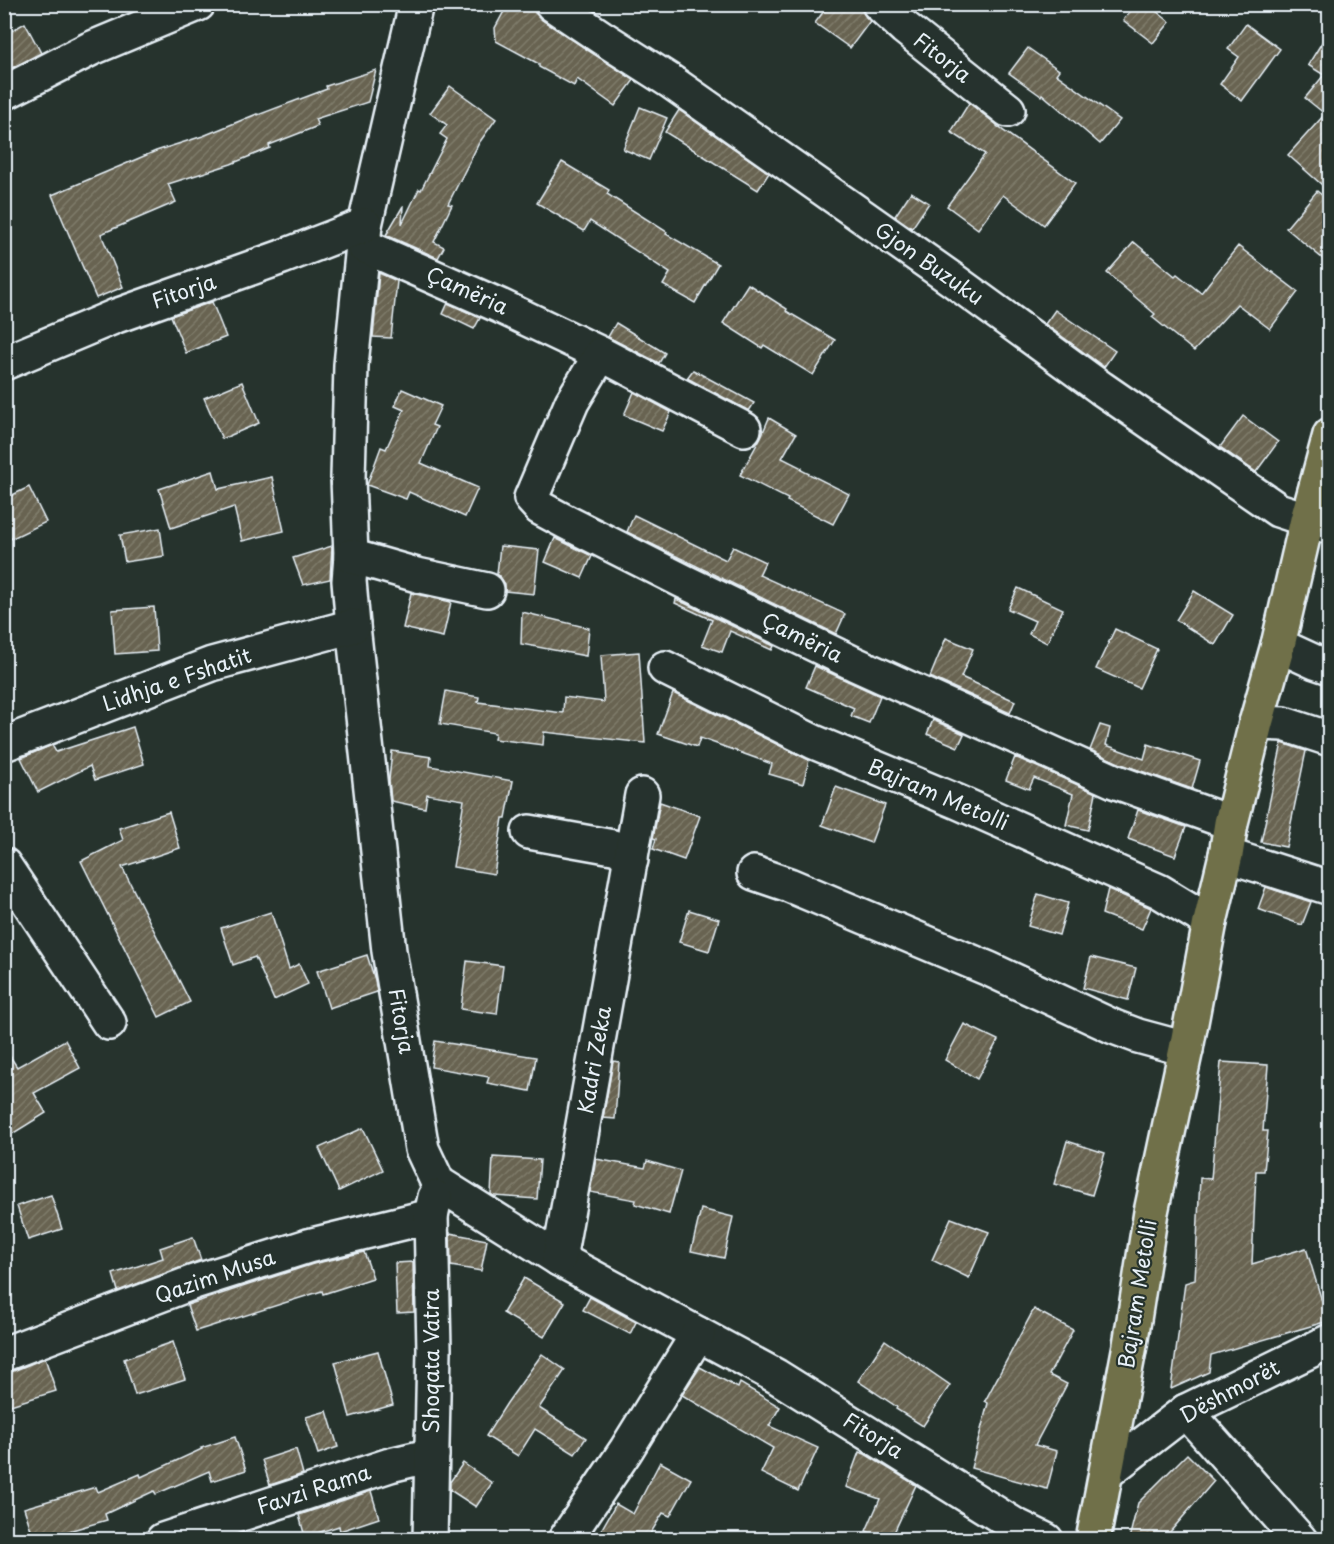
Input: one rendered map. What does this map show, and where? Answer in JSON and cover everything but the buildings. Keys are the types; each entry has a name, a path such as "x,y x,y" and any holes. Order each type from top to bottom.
{"main road":[{"name":"Bajram Metolli","path":"1093,1539 1130,1345 1151,1212 1231,823 1278,645 1318,524 1329,435"}],"street":[{"path":"4,93 90,49 198,4"},
{"name":"Fitorja","path":"416,4 365,236 351,365 348,478 351,556 349,581 353,626 389,951 422,1149 438,1183 559,1259 776,1376 1013,1524 1046,1539"},
{"name":"Gjon Buzuku","path":"552,4 670,81 953,280 1101,388 1278,510 1318,524"},
{"name":"Fitorja","path":"879,4 905,28 1008,110"},
{"name":"Fitorja","path":"4,363 116,316 272,261 365,236"},
{"name":"Çamëria","path":"365,236 500,306 601,354 744,429"},
{"name":"Çamëria","path":"601,354 572,402 531,498 540,508 683,581 855,664 1114,781 1231,823"},
{"path":"351,556 417,575 487,590"},
{"name":"Lidhja e Fshatit","path":"4,744 212,664 353,626"},
{"path":"1278,645 1329,667"},
{"name":"Bajram Metolli","path":"665,668 814,742 958,802 1159,891 1210,922"},
{"path":"1256,723 1284,724 1329,739"},
{"name":"Kadri Zeka","path":"559,1259 642,795"},
{"path":"529,832 613,847 620,849 631,860"},
{"path":"1226,855 1329,888"},
{"path":"4,865 109,1023"},
{"path":"754,873 789,885 989,969 1114,1027 1138,1036 1186,1048"},
{"name":"Shoqata Vatra","path":"430,1539 434,1349 431,1216 438,1183"},
{"name":"Qazim Musa","path":"4,1354 194,1282 308,1246 431,1216"},
{"path":"565,1539 626,1450 698,1334"},
{"name":"Dëshmorët","path":"1107,1472 1186,1411 1329,1341"},
{"path":"1186,1411 1300,1539"},
{"name":"Favzi Rama","path":"163,1539 390,1465 432,1455"}]}
